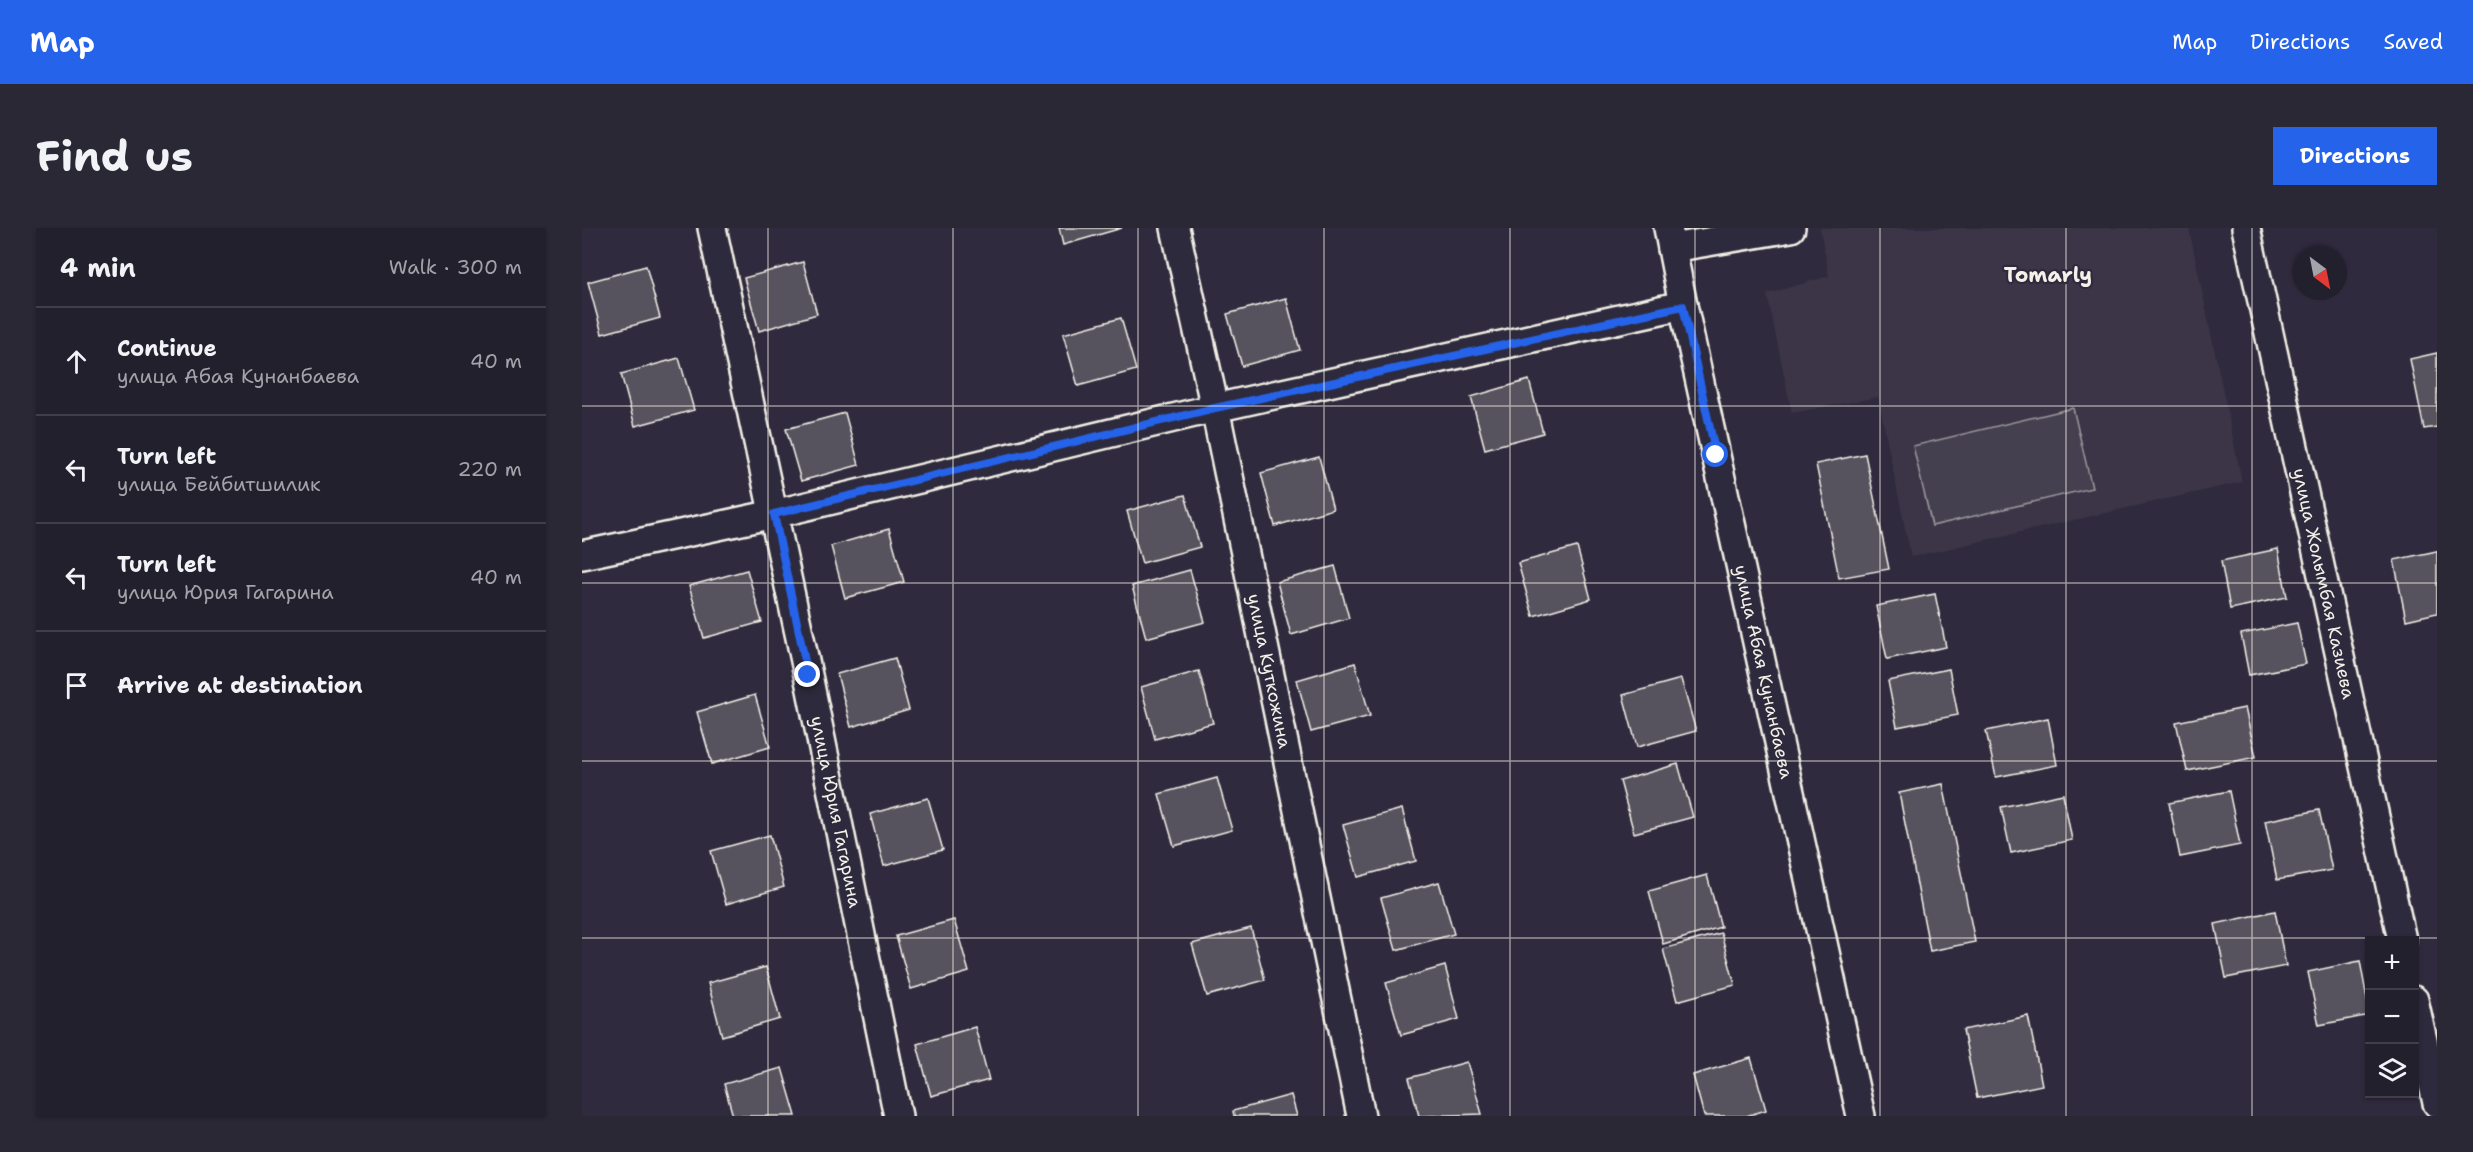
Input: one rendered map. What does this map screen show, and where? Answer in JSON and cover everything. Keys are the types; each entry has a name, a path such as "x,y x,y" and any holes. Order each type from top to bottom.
{"street":[{"name":"улица Юрия Гагарина","path":"712,228 774,514 898,1116"},
{"name":"улица Куткожина","path":"1175,228 1215,408 1361,1116"},
{"path":"1670,238 1791,228"},
{"name":"улица Жолымбая Казиева","path":"2246,228 2401,936"},
{"name":"улица Абая Кунанбаева","path":"1670,238 1861,1116"},
{"path":"582,555 774,514 1215,408 1683,306"},
{"path":"2419,1019 2437,1103"}],"shaded area":[{"path":"1820,228 2189,228 2242,482 1911,557 1878,397 1792,413 1767,294 1829,276"},
{"path":"2073,408 2092,488 1932,526 1913,446"}],"building":[{"path":"1059,228 1122,228 1063,245"},
{"path":"803,262 817,314 759,331 744,278"},
{"path":"646,266 660,318 602,334 588,282"},
{"path":"1286,298 1300,350 1242,366 1227,314"},
{"path":"1121,318 1136,370 1078,386 1063,334"},
{"path":"2437,353 2437,427 2424,429 2410,359"},
{"path":"679,358 694,410 635,426 621,374"},
{"path":"1529,380 1543,433 1485,449 1471,397"},
{"path":"845,413 859,465 801,481 786,429"},
{"path":"1865,454 1889,569 1839,578 1816,464"},
{"path":"1319,457 1333,509 1275,526 1261,473"},
{"path":"1185,495 1200,547 1142,563 1127,511"},
{"path":"889,529 904,582 845,598 831,546"},
{"path":"1577,547 1591,599 1533,616 1518,563"},
{"path":"2278,549 2287,597 2230,609 2221,561"},
{"path":"2437,551 2437,613 2406,620 2394,560"},
{"path":"1335,566 1349,618 1291,635 1277,582"},
{"path":"747,570 762,622 704,638 689,586"},
{"path":"1190,570 1205,622 1146,638 1132,586"},
{"path":"1935,594 1946,647 1887,659 1876,606"},
{"path":"2297,623 2306,664 2249,675 2241,634"},
{"path":"895,658 909,710 851,727 837,674"},
{"path":"1355,663 1370,716 1311,732 1297,680"},
{"path":"1949,669 1958,715 1897,727 1888,681"},
{"path":"1199,671 1213,723 1155,739 1141,687"},
{"path":"1681,679 1696,731 1637,747 1623,695"},
{"path":"755,695 770,747 712,764 697,712"},
{"path":"2245,708 2256,757 2187,771 2176,722"},
{"path":"2048,718 2057,765 1996,777 1986,731"},
{"path":"1678,764 1693,817 1634,833 1620,781"},
{"path":"1217,778 1232,830 1174,846 1159,794"},
{"path":"1943,784 1975,942 1930,951 1899,793"},
{"path":"2229,791 2240,845 2180,857 2169,803"},
{"path":"2063,794 2072,840 2011,853 2001,807"},
{"path":"928,798 943,850 884,866 870,814"},
{"path":"1402,809 1416,861 1358,877 1343,825"},
{"path":"2319,810 2332,870 2277,880 2265,821"},
{"path":"770,835 784,887 726,904 711,851"},
{"path":"1707,875 1721,927 1663,944 1649,891"},
{"path":"1439,882 1454,934 1396,950 1381,898"},
{"path":"2275,911 2286,966 2226,978 2215,924"},
{"path":"954,920 969,972 911,989 896,936"},
{"path":"1251,928 1265,980 1207,996 1192,944"},
{"path":"1721,933 1735,985 1677,1001 1663,949"},
{"path":"2360,961 2365,988 2365,1016 2319,1025 2308,972"},
{"path":"1445,966 1459,1019 1401,1035 1386,983"},
{"path":"766,967 780,1019 722,1036 708,983"},
{"path":"2028,1016 2042,1085 1977,1098 1963,1030"},
{"path":"975,1027 989,1080 931,1096 917,1044"},
{"path":"1751,1058 1766,1110 1746,1116 1704,1116 1693,1075"},
{"path":"1467,1062 1482,1114 1419,1116 1409,1078"},
{"path":"782,1068 796,1116 733,1116 724,1084"},
{"path":"1291,1095 1297,1116 1234,1116 1233,1111"}],"district":[{"name":"Tomarly","path":"2048,275"}],"route":[{"path":"808,675 774,514 1215,408 1683,306 1716,455"}]}
